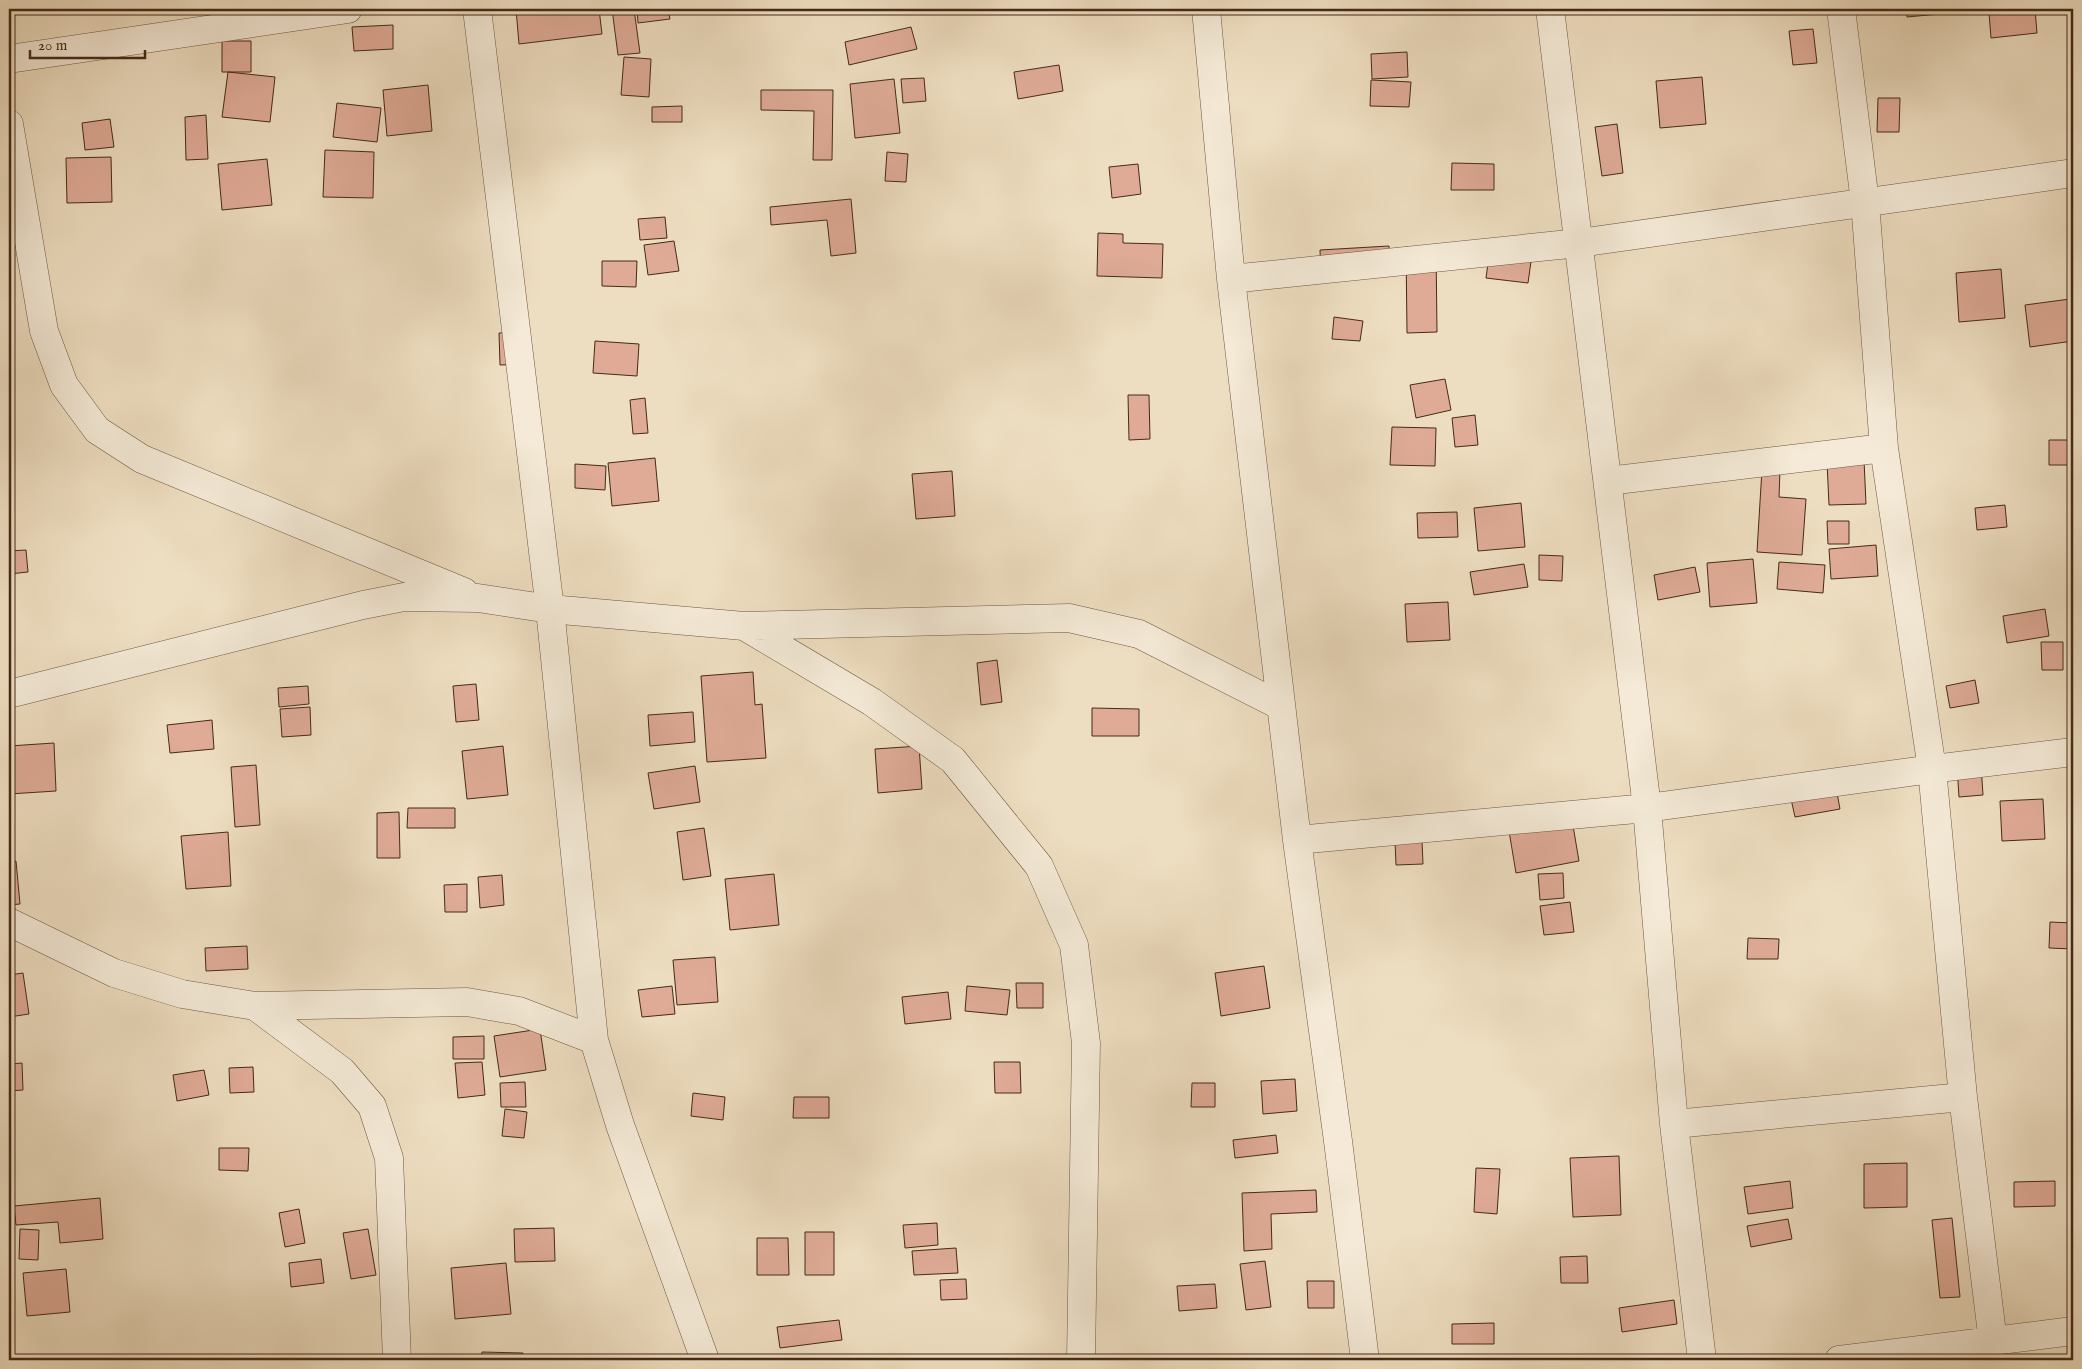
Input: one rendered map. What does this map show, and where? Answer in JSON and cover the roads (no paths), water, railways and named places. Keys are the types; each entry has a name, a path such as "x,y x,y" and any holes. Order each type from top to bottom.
{"street":[{"path":"9,59 348,9"},
{"path":"478,9 550,610 594,1040 620,1125 705,1360"},
{"path":"1206,9 1231,278 1296,840 1338,1141 1365,1360"},
{"path":"1550,9 1647,808 1674,1124 1702,1360"},
{"path":"1841,9 1865,202 1884,448 1932,769 1963,1097 1993,1342"},
{"path":"9,124 44,331 64,385 97,430 142,459 478,598"},
{"path":"1231,278 1578,243 2073,173"},
{"path":"1608,481 1884,448"},
{"path":"9,694 362,605 404,597 478,598 550,610 744,626 1069,618 1139,634 1281,706"},
{"path":"744,626 872,702 954,760 1039,866 1074,945 1086,1043 1080,1360"},
{"path":"1296,840 1647,808 1932,769 2073,752"},
{"path":"9,922 114,973 182,994 255,1006 467,1002 519,1011 594,1040"},
{"path":"255,1006 342,1071 372,1106 389,1158 397,1360"},
{"path":"1674,1124 1963,1097"},
{"path":"1839,1360 2073,1331"}]}
